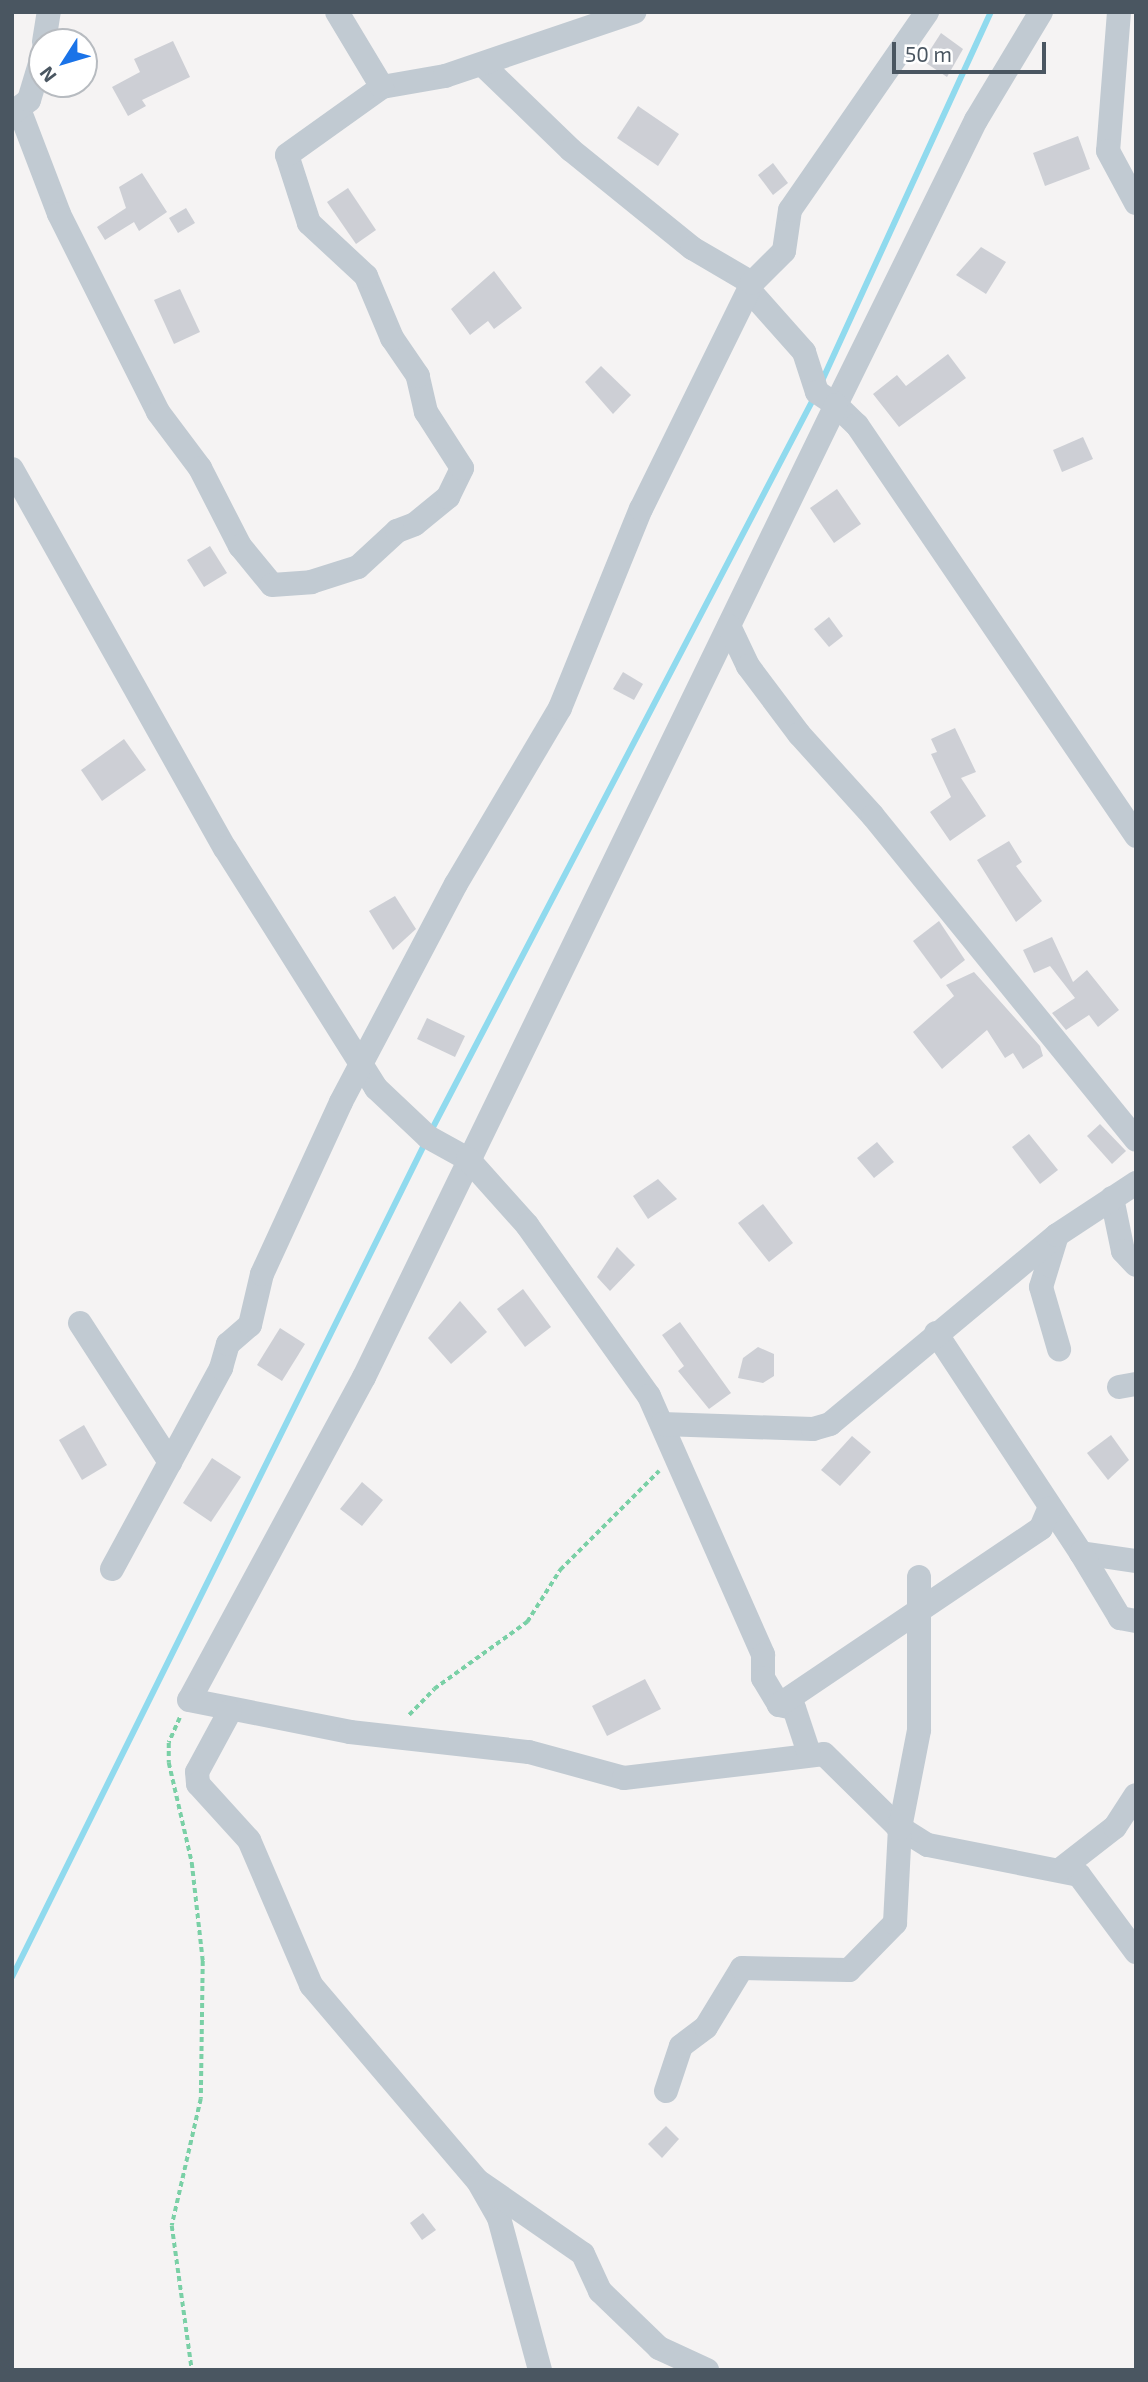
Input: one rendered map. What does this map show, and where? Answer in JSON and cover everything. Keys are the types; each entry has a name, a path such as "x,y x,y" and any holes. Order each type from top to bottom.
{"street":[{"path":"337,12 382,86"},
{"path":"30,98 16,111 58,214 159,412 200,468 240,546 272,585 358,567 448,497 462,468 426,412 418,376 392,338 366,276 309,223 287,155 382,86 483,65 634,12"},
{"path":"112,1569 170,1462 228,1344 250,1325 262,1274 362,1063 560,708 641,509 751,287 784,251 790,211 927,12"},
{"path":"1041,12 976,120 358,1389 189,1700 230,1711 389,1736 529,1752 624,1778 809,1753 840,1765 900,1828 939,1848 1060,1869 1079,1875 1136,1952"},
{"path":"1119,12 1108,151 1136,203"},
{"path":"483,65 571,150 692,248 751,287 804,352 817,392 836,405 864,436 1136,836"},
{"path":"12,469 225,848 376,1088 428,1137 468,1159 604,1326 662,1424 763,1655 763,1678 779,1705 794,1709 809,1753"},
{"path":"729,626 748,666 799,734 873,816 1136,1140"},
{"path":"662,1424 813,1429 831,1424 936,1333 1056,1235 1136,1183"},
{"path":"1112,1198 1123,1251 1136,1265"},
{"path":"1056,1235 1041,1287 1059,1349"},
{"path":"80,1323 170,1462"},
{"path":"936,1333 1049,1509 1081,1553 1120,1618 1136,1621"},
{"path":"779,1705 915,1609 1041,1528 1049,1509"},
{"path":"1081,1553 1136,1561"},
{"path":"666,2091 681,2046 706,2027 742,1968 823,1973 849,1970 865,1960 895,1923 900,1828 919,1730 915,1609 919,1577"},
{"path":"230,1711 197,1772 198,1784 249,1840 311,1985 478,2181 499,2218 540,2370"},
{"path":"1060,1869 1115,1828 1136,1795"},
{"path":"478,2181 583,2254 600,2291 659,2348 707,2370"}],"path":[{"path":"389,1736 434,1689 527,1622 560,1570 639,1488 677,1457"},
{"path":"189,1700 169,1743 204,1961 201,2099 172,2226 192,2370"}],"building":[{"path":"941,33 963,49 947,77 923,61"},
{"path":"173,41 190,77 142,100 146,106 128,116 112,87 140,72 134,59"},
{"path":"638,106 679,134 658,166 617,138"},
{"path":"1078,136 1090,169 1045,186 1033,153"},
{"path":"773,163 788,183 773,195 758,175"},
{"path":"142,173 167,212 139,231 134,222 105,240 97,227 126,208 119,187"},
{"path":"348,188 376,230 356,244 327,202"},
{"path":"186,208 195,223 178,233 169,218"},
{"path":"981,247 1006,262 986,294 956,275"},
{"path":"494,271 522,308 494,329 488,321 470,335 451,309"},
{"path":"180,289 200,332 174,344 154,300"},
{"path":"948,354 966,378 899,427 873,394 897,375 906,386"},
{"path":"601,366 631,395 613,414 585,382"},
{"path":"1083,437 1093,459 1062,472 1053,450"},
{"path":"837,489 861,524 834,543 810,508"},
{"path":"210,546 227,573 204,587 187,560"},
{"path":"829,617 843,636 829,647 814,629"},
{"path":"623,672 643,684 634,700 613,689"},
{"path":"955,728 976,772 961,778 986,816 950,841 930,812 951,797 931,754 937,752 931,739"},
{"path":"124,739 146,770 102,801 81,770"},
{"path":"1009,841 1022,862 1016,866 1042,901 1016,922 977,860"},
{"path":"395,896 416,929 393,950 369,911"},
{"path":"939,921 965,960 941,979 913,941"},
{"path":"1052,937 1073,982 1087,970 1119,1010 1098,1027 1089,1015 1066,1030 1052,1013 1075,998 1050,966 1034,973 1023,950"},
{"path":"974,972 1040,1046 1043,1056 1023,1069 1013,1053 1005,1058 987,1030 942,1069 913,1032 954,996 946,985"},
{"path":"427,1018 465,1036 455,1057 417,1039"},
{"path":"1100,1124 1126,1151 1112,1164 1087,1136"},
{"path":"1029,1134 1058,1170 1040,1184 1012,1147"},
{"path":"877,1142 894,1162 874,1178 857,1158"},
{"path":"658,1179 677,1199 648,1219 633,1196"},
{"path":"763,1204 793,1243 769,1262 738,1223"},
{"path":"617,1247 635,1265 610,1291 597,1277"},
{"path":"523,1289 551,1327 525,1347 497,1309"},
{"path":"460,1301 487,1332 451,1364 428,1338"},
{"path":"680,1322 731,1393 709,1409 678,1371 684,1366 662,1335"},
{"path":"280,1328 305,1344 282,1381 257,1365"},
{"path":"758,1347 774,1354 774,1376 763,1383 738,1378 743,1358"},
{"path":"84,1425 107,1465 82,1480 59,1440"},
{"path":"1111,1435 1129,1460 1108,1480 1087,1453"},
{"path":"852,1436 871,1452 840,1486 821,1470"},
{"path":"212,1458 241,1477 211,1522 183,1503"},
{"path":"362,1482 383,1500 362,1526 340,1509"},
{"path":"645,1679 661,1709 607,1736 592,1706"},
{"path":"666,2126 679,2139 662,2158 648,2144"},
{"path":"423,2213 436,2230 422,2240 410,2223"}],"waterway":[{"path":"821,383 991,12"},
{"path":"431,1131 815,396"},
{"path":"12,1977 426,1141"}]}
